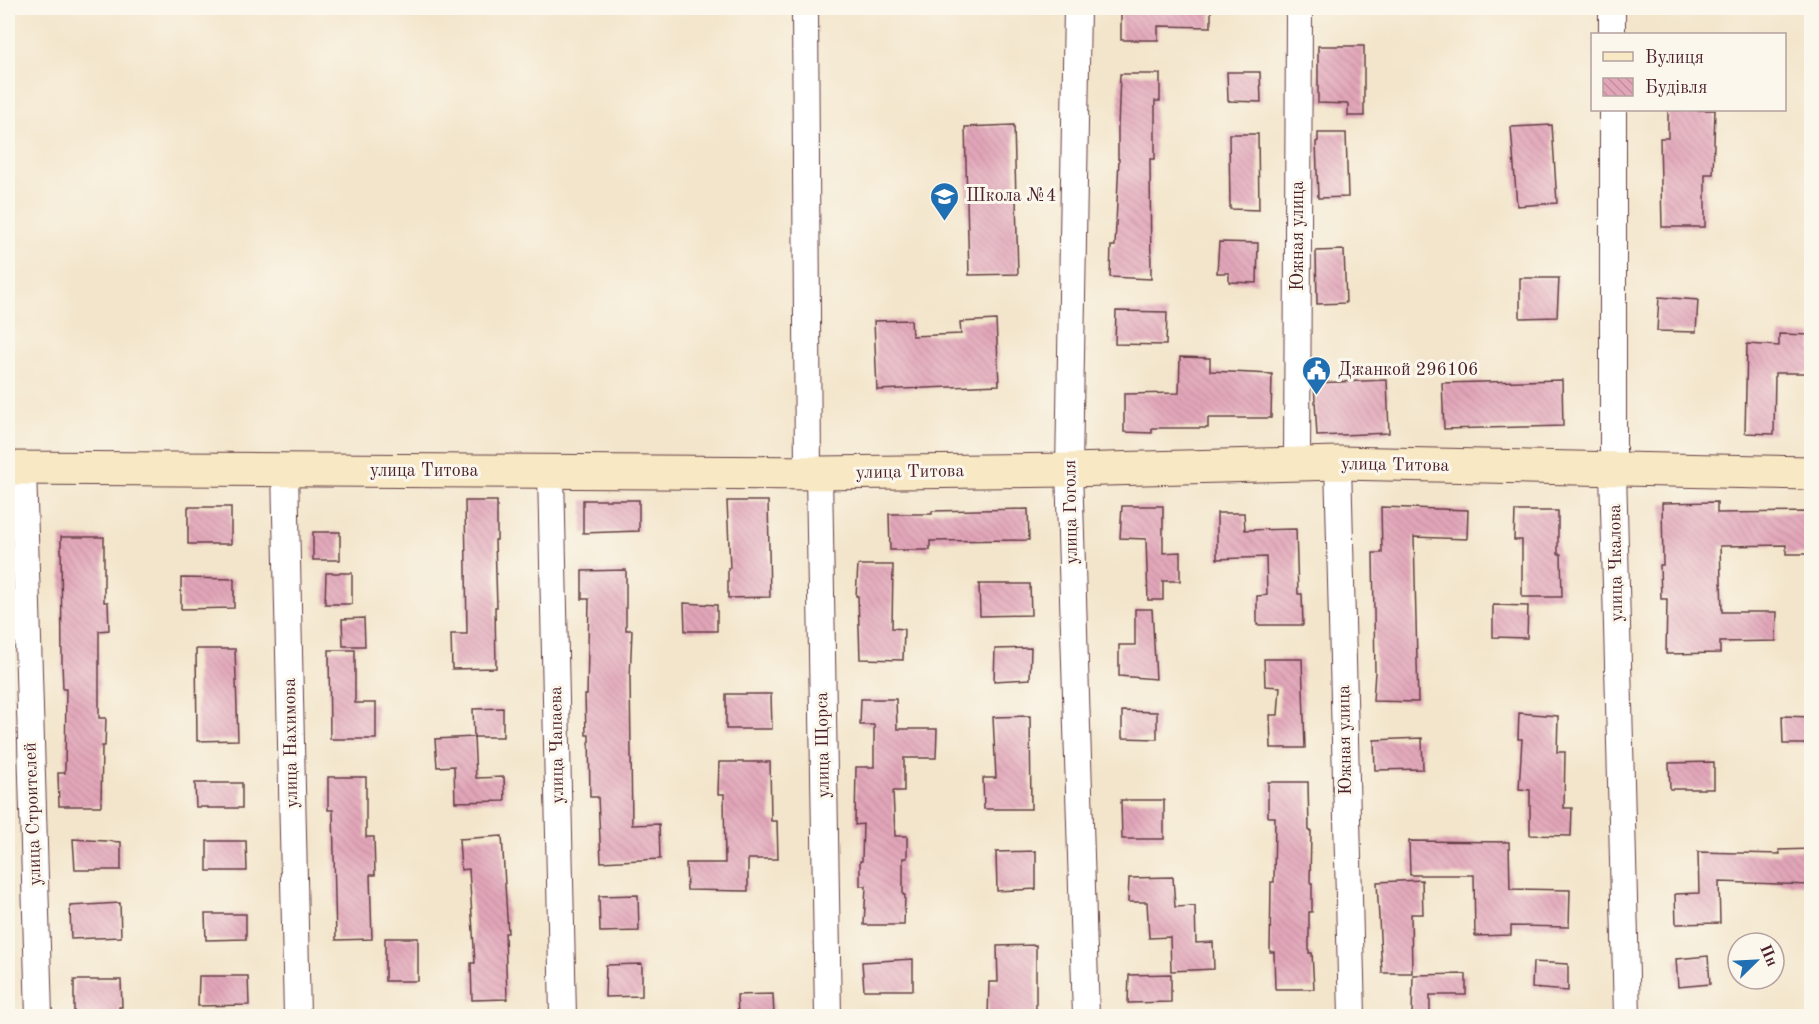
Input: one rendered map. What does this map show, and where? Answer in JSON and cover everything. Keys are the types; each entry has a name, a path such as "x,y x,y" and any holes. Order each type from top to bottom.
{"main road":[{"name":"улица Титова","path":"15,468 814,473 1069,470 1338,463 1812,473"}],"street":[{"name":"улица Щорса","path":"805,8 828,1017"},
{"name":"улица Гоголя","path":"1077,8 1069,470 1086,1017"},
{"name":"Южная улица","path":"1297,464 1299,8"},
{"path":"1612,8 1612,33"},
{"name":"улица Чкалова","path":"1612,111 1613,470 1627,1017"},
{"name":"Южная улица","path":"1338,463 1352,1017"},
{"name":"улица Строителей","path":"15,468 39,1017"},
{"name":"улица Нахимова","path":"285,470 297,1017"},
{"name":"улица Чапаева","path":"551,472 563,1017"}],"building":[{"path":"1121,8 1211,8 1211,27 1158,26 1158,40 1121,40"},
{"path":"1318,46 1364,46 1364,116 1348,116 1348,104 1318,103"},
{"path":"1227,72 1260,72 1261,102 1228,101"},
{"path":"1120,74 1160,74 1160,101 1155,101 1155,159 1150,159 1151,279 1110,277 1111,246 1115,246"},
{"path":"1668,111 1715,111 1713,174 1705,174 1705,227 1662,227 1660,138 1668,138"},
{"path":"1014,125 1018,274 969,275 965,127"},
{"path":"1552,125 1557,203 1517,206 1511,127"},
{"path":"1318,133 1346,133 1348,197 1318,198 1316,142"},
{"path":"1229,134 1258,134 1259,210 1230,209"},
{"path":"1219,242 1258,243 1257,283 1229,282 1229,273 1217,273"},
{"path":"1344,250 1346,303 1317,304 1316,251"},
{"path":"1520,278 1559,278 1557,317 1520,318"},
{"path":"1659,297 1698,300 1696,332 1657,331"},
{"path":"1116,311 1167,312 1166,345 1115,344"},
{"path":"911,320 912,336 961,334 960,322 996,320 999,385 877,390 874,321"},
{"path":"1779,334 1812,335 1812,373 1775,373 1774,434 1745,433 1747,344 1779,346"},
{"path":"1180,357 1210,358 1210,371 1272,374 1271,418 1208,418 1208,428 1152,428 1152,433 1124,432 1124,394 1179,393"},
{"path":"1387,380 1389,433 1317,436 1314,383"},
{"path":"1562,380 1563,426 1444,429 1442,383"},
{"path":"583,500 639,500 639,531 583,533"},
{"path":"465,501 497,501 496,668 452,669 451,634 467,634"},
{"path":"727,501 768,501 770,597 728,598 728,568 730,568"},
{"path":"1717,502 1717,513 1812,512 1812,554 1786,554 1786,545 1720,546 1722,612 1777,612 1776,641 1720,642 1720,653 1666,654 1667,599 1661,599 1660,565 1663,565 1662,503"},
{"path":"1122,506 1163,506 1163,553 1180,552 1180,581 1163,581 1163,600 1148,600 1146,539 1120,538"},
{"path":"188,507 231,507 231,544 188,544"},
{"path":"1381,507 1468,510 1467,539 1414,537 1418,702 1373,701 1375,672 1373,553 1382,553"},
{"path":"1028,509 1029,540 930,541 930,550 890,550 889,514"},
{"path":"1515,511 1558,511 1558,554 1561,554 1562,597 1522,597 1522,540 1514,540"},
{"path":"1217,513 1244,513 1245,530 1296,529 1298,594 1302,594 1303,625 1257,625 1257,596 1267,595 1266,557 1217,559"},
{"path":"313,532 340,532 340,560 313,560"},
{"path":"61,537 104,537 104,602 108,602 109,630 99,631 99,718 106,718 105,746 102,746 101,806 59,806 58,773 65,773 66,689 63,689 62,663"},
{"path":"858,565 893,565 892,628 904,629 903,660 860,659 858,596 856,596"},
{"path":"626,570 626,630 632,630 630,679 632,825 659,824 660,859 601,862 598,797 590,797 589,735 586,735 585,695 587,695 589,599 582,599 582,571"},
{"path":"326,573 352,573 352,604 325,604"},
{"path":"181,578 234,579 234,608 181,609"},
{"path":"979,584 1030,584 1031,615 980,616"},
{"path":"684,603 717,605 717,631 685,631"},
{"path":"1493,605 1528,606 1527,638 1493,637"},
{"path":"1135,609 1152,609 1156,679 1119,676 1119,645 1135,645"},
{"path":"364,618 365,646 343,646 342,619"},
{"path":"1031,648 1030,679 994,681 995,649"},
{"path":"196,649 235,649 238,740 197,741"},
{"path":"329,650 355,650 355,703 376,703 376,739 330,739"},
{"path":"1264,659 1302,659 1305,748 1271,748 1270,715 1278,715 1280,687 1265,686"},
{"path":"726,694 771,694 772,729 726,729"},
{"path":"861,699 896,699 897,729 937,729 936,758 904,758 904,791 893,791 895,836 907,836 907,858 903,858 904,925 864,925 866,886 860,886 863,824 855,825 856,767 874,767 874,725 860,725"},
{"path":"503,708 503,737 474,737 473,709"},
{"path":"1122,711 1157,712 1157,739 1122,738"},
{"path":"1519,713 1558,716 1557,752 1565,752 1564,808 1572,808 1571,836 1530,835 1530,790 1519,789 1522,739 1518,739"},
{"path":"1030,716 1031,809 984,809 983,778 996,778 993,717"},
{"path":"1782,716 1812,717 1812,744 1783,744"},
{"path":"474,737 476,778 504,777 505,801 455,802 454,766 437,767 435,739"},
{"path":"1422,738 1423,769 1375,770 1374,740"},
{"path":"719,762 770,762 771,821 777,821 778,859 748,859 748,891 687,890 686,863 725,863 724,794 718,794"},
{"path":"1714,762 1714,789 1670,789 1669,763"},
{"path":"328,777 366,777 366,837 374,837 375,875 370,875 372,939 336,940 333,810 328,810"},
{"path":"1268,782 1308,782 1309,831 1311,831 1310,883 1312,883 1309,953 1312,953 1314,989 1275,989 1274,952 1270,952 1275,817 1268,817"},
{"path":"195,783 242,783 242,808 196,807"},
{"path":"1121,800 1164,800 1164,839 1122,839"},
{"path":"502,836 508,933 505,933 507,999 472,1000 471,963 475,963 469,869 461,870 459,839"},
{"path":"73,839 121,842 121,870 75,870"},
{"path":"207,841 246,841 247,871 207,871"},
{"path":"1409,841 1509,842 1510,889 1570,890 1569,927 1511,926 1511,935 1475,936 1474,875 1410,875"},
{"path":"1812,849 1812,885 1719,882 1720,923 1676,924 1675,894 1699,893 1698,852 1780,854 1779,850"},
{"path":"1036,851 1036,889 997,891 996,852"},
{"path":"1173,877 1175,907 1195,906 1196,943 1213,942 1214,969 1171,971 1170,937 1149,938 1147,902 1128,902 1129,878"},
{"path":"1422,880 1423,914 1411,914 1412,973 1382,973 1377,882"},
{"path":"638,895 639,931 600,932 599,896"},
{"path":"120,903 121,937 71,939 70,906"},
{"path":"205,914 246,914 246,939 206,940"},
{"path":"385,938 418,938 418,981 385,981"},
{"path":"1036,945 1036,1017 988,1017 989,982 998,982 997,946"},
{"path":"1708,956 1710,984 1678,987 1676,959"},
{"path":"913,959 913,990 864,990 862,962"},
{"path":"1533,962 1568,964 1568,991 1532,988"},
{"path":"642,964 642,996 605,997 606,965"},
{"path":"1171,974 1171,1002 1128,1003 1129,975"},
{"path":"1466,974 1466,995 1430,995 1430,1017 1412,1017 1413,975"},
{"path":"199,976 248,976 249,1005 198,1006"},
{"path":"74,980 121,980 122,1007 119,1007 119,1017 74,1017"},
{"path":"773,994 774,1017 738,1017 737,995"}],"place":[{"name":"Школа №4","path":"945,222"},
{"name":"Джанкой 296106","path":"1317,396"}]}
